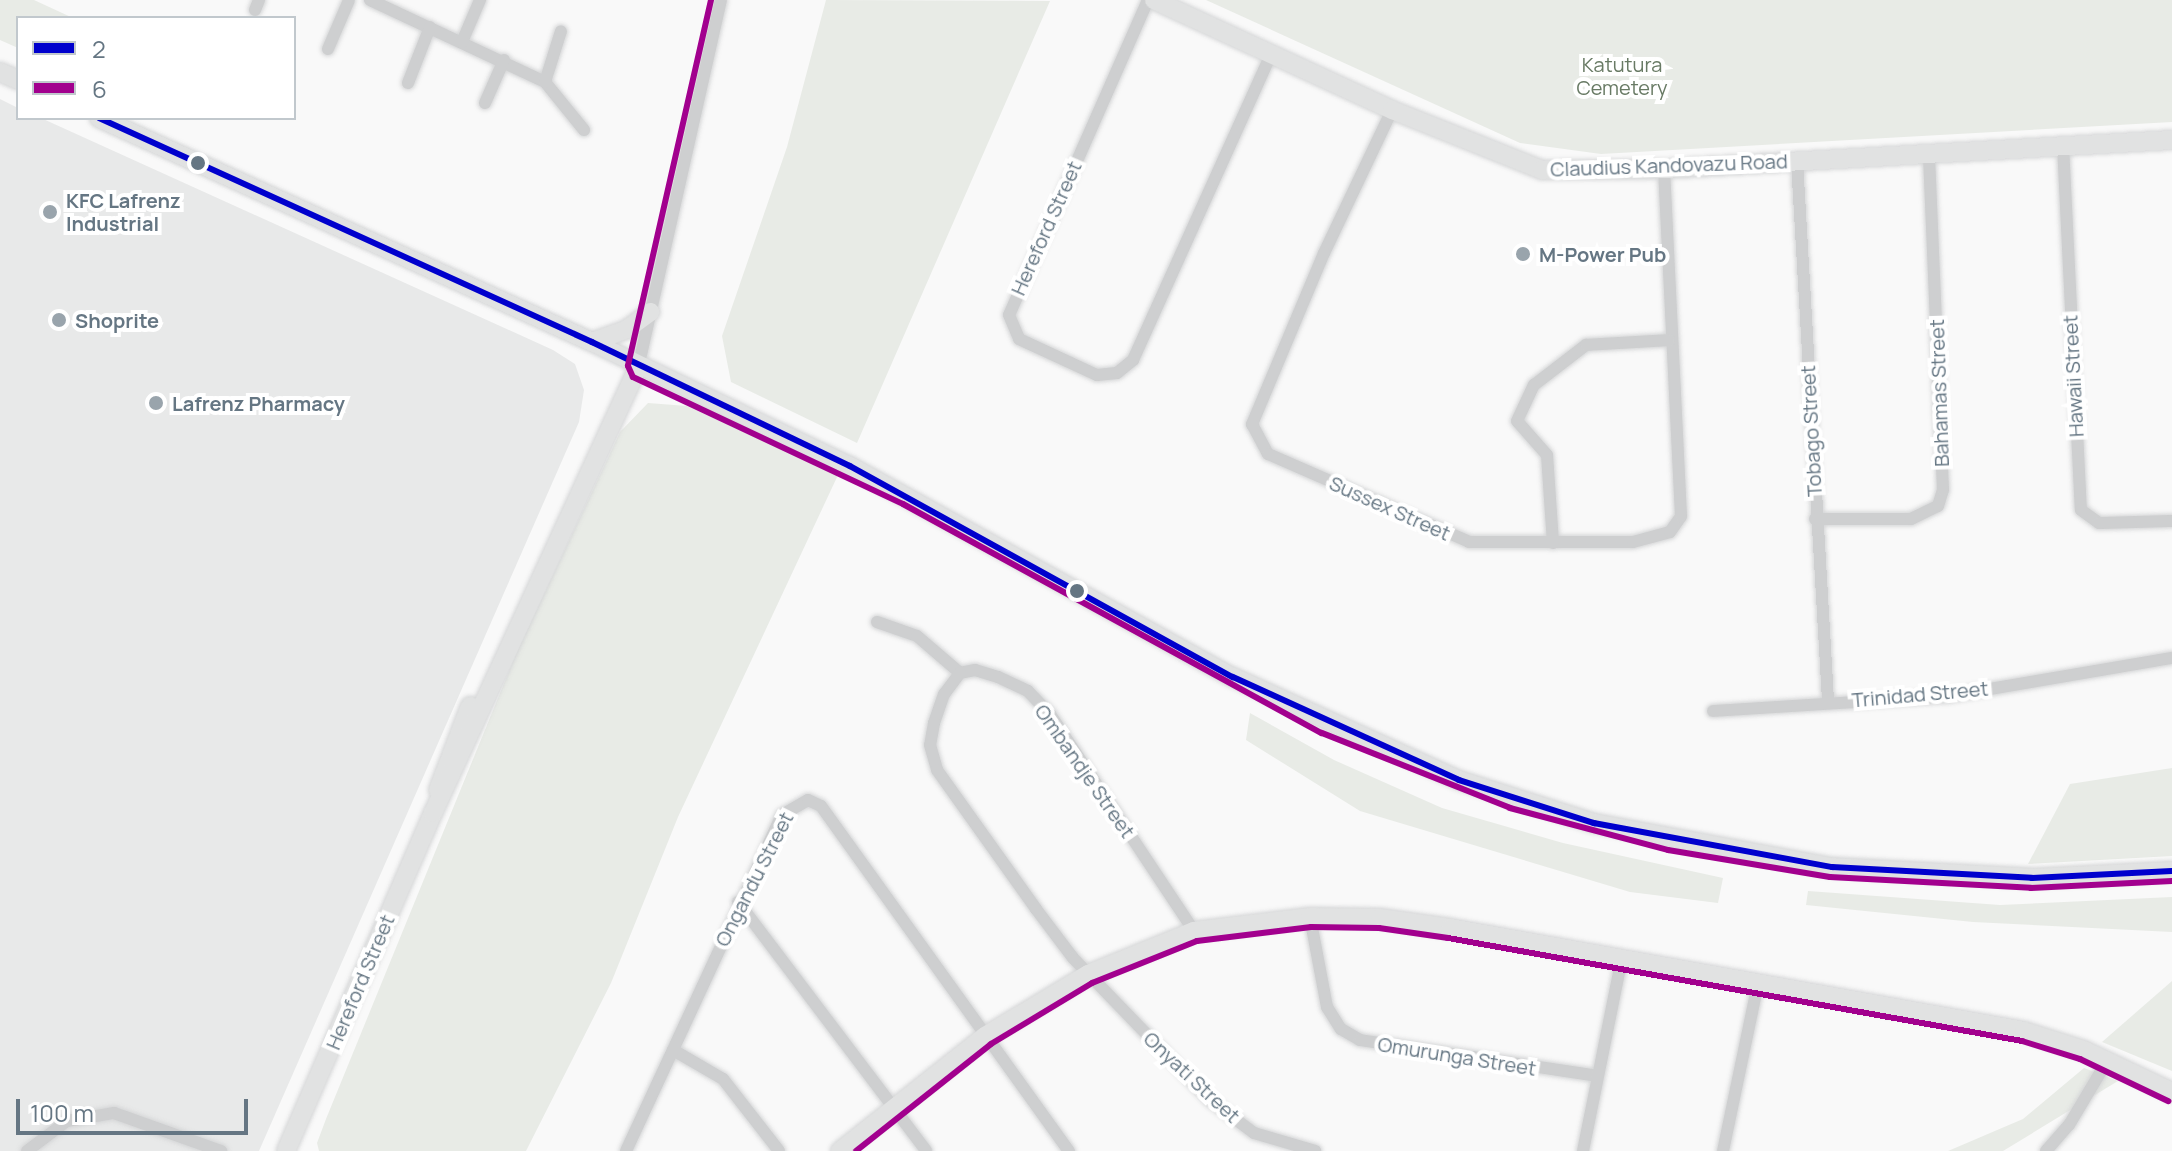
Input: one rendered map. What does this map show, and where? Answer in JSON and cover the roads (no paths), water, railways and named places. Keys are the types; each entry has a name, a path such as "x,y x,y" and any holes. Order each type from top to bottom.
{"main road":[{"name":"Claudius Kandovazu Road","path":"1154,0 1392,110 1522,166 1589,171 1664,169 2172,140"},
{"path":"103,120 592,342 638,368 908,495 1327,724 1513,798 1670,840 1832,867 2032,878 2172,871"},
{"path":"592,342 627,329 650,312"},
{"name":"Hereford Street","path":"293,1146 433,813 443,768 496,645 550,535 566,516 638,368"},
{"path":"840,1151 893,1105 985,1036 1088,974 1194,931 1310,917 1380,918 1622,958 2024,1031 2084,1050 2172,1092"}],"street":[{"path":"328,49 349,0"},
{"path":"370,0 387,3 545,82 584,130"},
{"path":"462,42 480,0"},
{"name":"Hereford Street","path":"638,368 721,0"},
{"name":"Hereford Street","path":"1148,0 1009,315 1019,339 1097,375 1117,373 1133,360 1271,54"},
{"path":"408,83 430,27"},
{"path":"545,82 561,31"},
{"path":"485,103 504,60"},
{"name":"Sussex Street","path":"1392,110 1252,424 1268,454 1443,534 1469,542 1553,543 1657,537 1670,532 1681,516 1669,340 1664,169"},
{"name":"Hawaii Street","path":"2063,145 2081,510 2099,523 2172,521"},
{"name":"Bahamas Street","path":"1815,519 1911,519 1928,514 1941,498 1929,154"},
{"name":"Tobago Street","path":"1797,161 1815,519 1828,701"},
{"path":"1553,543 1547,455 1517,421 1534,385 1586,345 1669,340"},
{"path":"877,622 917,636 960,673 944,694 934,723 930,745 937,770 1088,974"},
{"name":"Trinidad Street","path":"1713,711 1828,701 1949,696 2172,658"},
{"name":"Ombandje Street","path":"960,673 975,670 998,677 1028,691 1050,714 1194,931"},
{"name":"Ongandu Street","path":"626,1151 738,902 782,815 808,800 821,806 985,1036"},
{"path":"738,902 926,1151"},
{"name":"Omurunga Street","path":"1310,917 1327,1007 1341,1029 1360,1040 1597,1076"},
{"path":"1583,1151 1622,958"},
{"name":"Onyati Street","path":"1088,974 1236,1122 1272,1140 1315,1151"},
{"path":"1723,1151 1758,983"},
{"path":"985,1036 1069,1151"},
{"path":"673,1050 723,1079 779,1151"},
{"path":"2046,1151 2069,1125 2106,1063"},
{"path":"27,1151 67,1121 114,1113 221,1151"}],"place":[{"name":"KFC Lafrenz Industrial","path":"50,212"},
{"name":"M-Power Pub","path":"1523,254"},
{"name":"Shoprite","path":"59,320"},
{"name":"Lafrenz Pharmacy","path":"156,403"}],"park label":[{"name":"Katutura Cemetery","path":"1622,76"}]}
